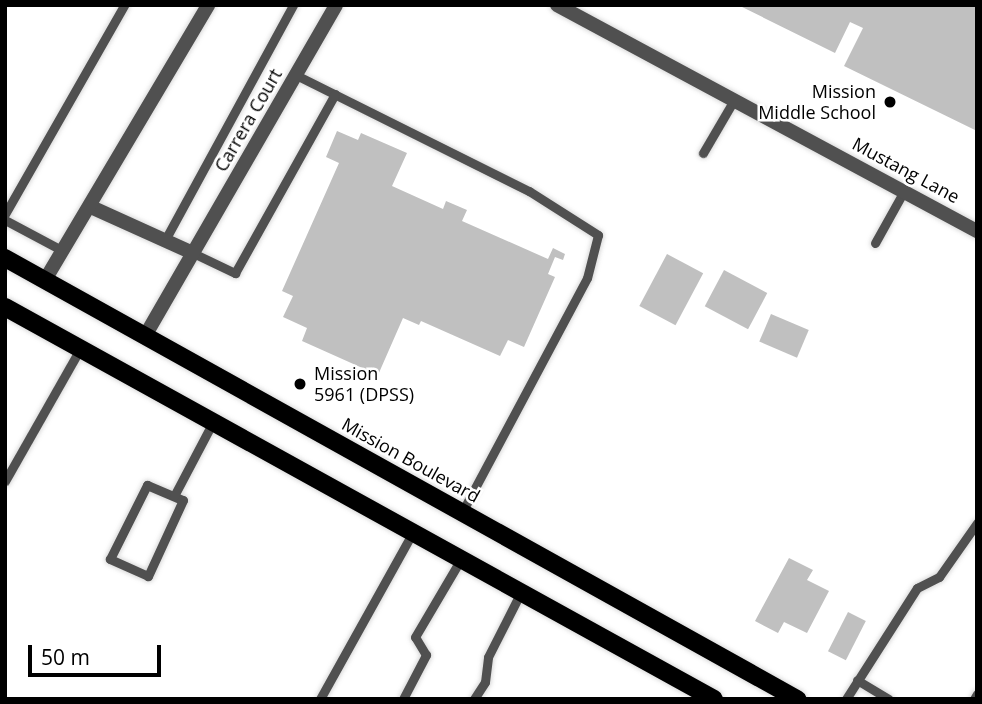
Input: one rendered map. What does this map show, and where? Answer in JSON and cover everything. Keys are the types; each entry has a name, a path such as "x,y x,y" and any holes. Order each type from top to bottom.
{"main road":[{"name":"Mission Boulevard","path":"5,258 797,699"},
{"path":"5,307 714,699"}],"street":[{"path":"45,280 91,207 208,5"},
{"name":"Carrera Court","path":"145,336 336,5"},
{"name":"Mustang Lane","path":"557,5 977,231"},
{"path":"91,207 193,253"}],"lane":[{"path":"5,214 124,5"},
{"path":"165,240 293,5"},
{"path":"296,75 529,191 598,235 587,278 462,512"},
{"path":"193,253 235,273 335,94"},
{"path":"703,153 734,100"},
{"path":"875,243 904,191"},
{"path":"5,220 63,251"},
{"path":"5,481 80,349"},
{"path":"174,496 213,422"},
{"path":"147,485 174,496 183,500 148,576 110,559 147,485"},
{"path":"846,699 916,588 939,578 977,523"},
{"path":"320,699 413,532"},
{"path":"403,699 426,655 415,637 461,559"},
{"path":"474,699 485,682 488,657 521,592"},
{"path":"857,680 889,699"},
{"path":"974,699 977,694"}],"building":[{"path":"738,5 977,5 977,131 844,66 863,28 850,22 835,53"},
{"path":"337,131 358,140 361,133 407,153 392,186 443,209 446,201 467,210 462,221 548,259 553,248 565,254 563,260 555,257 548,274 555,277 524,347 508,340 500,356 421,321 419,325 403,318 378,375 302,341 307,328 283,317 293,296 282,291 339,163 326,157"},
{"path":"667,254 703,273 676,325 639,306"},
{"path":"724,270 767,293 748,329 705,306"},
{"path":"771,314 809,330 797,358 759,342"},
{"path":"789,558 813,570 807,580 829,591 807,633 784,622 778,633 755,621"},
{"path":"848,612 866,621 846,660 828,651"}],"place":[{"name":"Mission Middle School","path":"890,102"},
{"name":"Mission 5961 (DPSS)","path":"300,384"}]}
